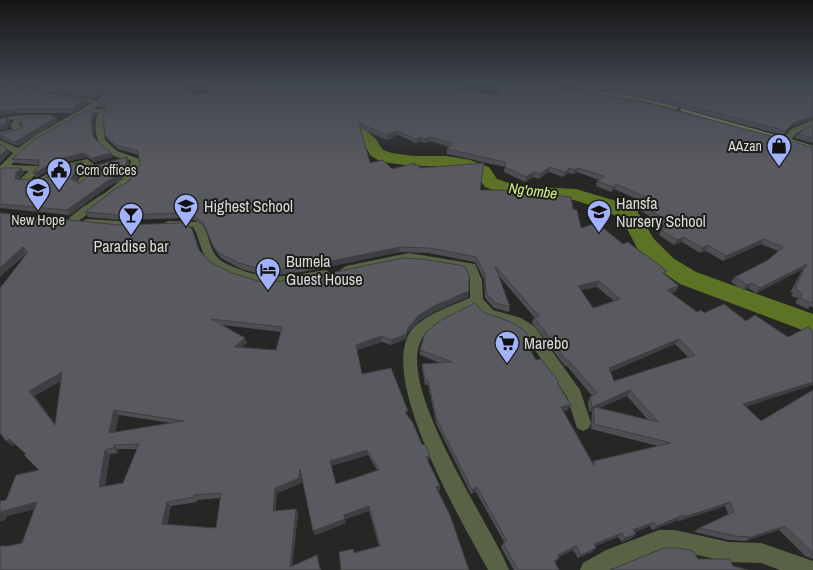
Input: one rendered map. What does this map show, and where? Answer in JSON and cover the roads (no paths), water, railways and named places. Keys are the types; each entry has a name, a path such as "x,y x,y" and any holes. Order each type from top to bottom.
{"street":[{"path":"2,170 28,145 74,117 88,112"},
{"path":"72,221 112,190 126,183 137,162 133,158 114,153 102,141 99,121 102,112"},
{"path":"0,120 21,117 74,117"},
{"path":"0,135 20,129 14,126 21,117"},
{"path":"786,140 794,131 813,122"},
{"path":"0,142 19,152"},
{"path":"0,154 19,152"},
{"path":"81,183 92,167 111,163 125,156"},
{"path":"2,170 37,168 23,181 38,183 71,165 87,162 92,167"},
{"path":"58,219 122,225 187,222 196,224 200,228 213,260 226,268 263,282 314,276 401,258 423,259 471,267 476,280 477,300 488,314 516,322 529,330 574,395 583,423"},
{"path":"477,300 422,327 414,337 408,359 419,405 434,446 499,570"},
{"path":"590,570 613,557 659,540 675,540 717,550 761,553 810,570"}],"waterway":[{"path":"688,112 813,147"},
{"name":"Ng'ombe","path":"334,122 359,132 369,141 377,153 388,158 413,161 447,161 470,165 483,171 491,183 515,191 576,195 609,205 630,215 645,243 665,263 688,278 813,324"},
{"path":"630,215 645,205"}],"place":[{"name":"AAzan","path":"779,167"},
{"name":"Ccm offices","path":"59,191"},
{"name":"New Hope","path":"38,211"},
{"name":"Highest School","path":"186,227"},
{"name":"Hansfa Nursery School","path":"599,233"},
{"name":"Paradise bar","path":"131,236"},
{"name":"Bumela Guest House","path":"268,291"},
{"name":"Marebo","path":"507,364"}]}
